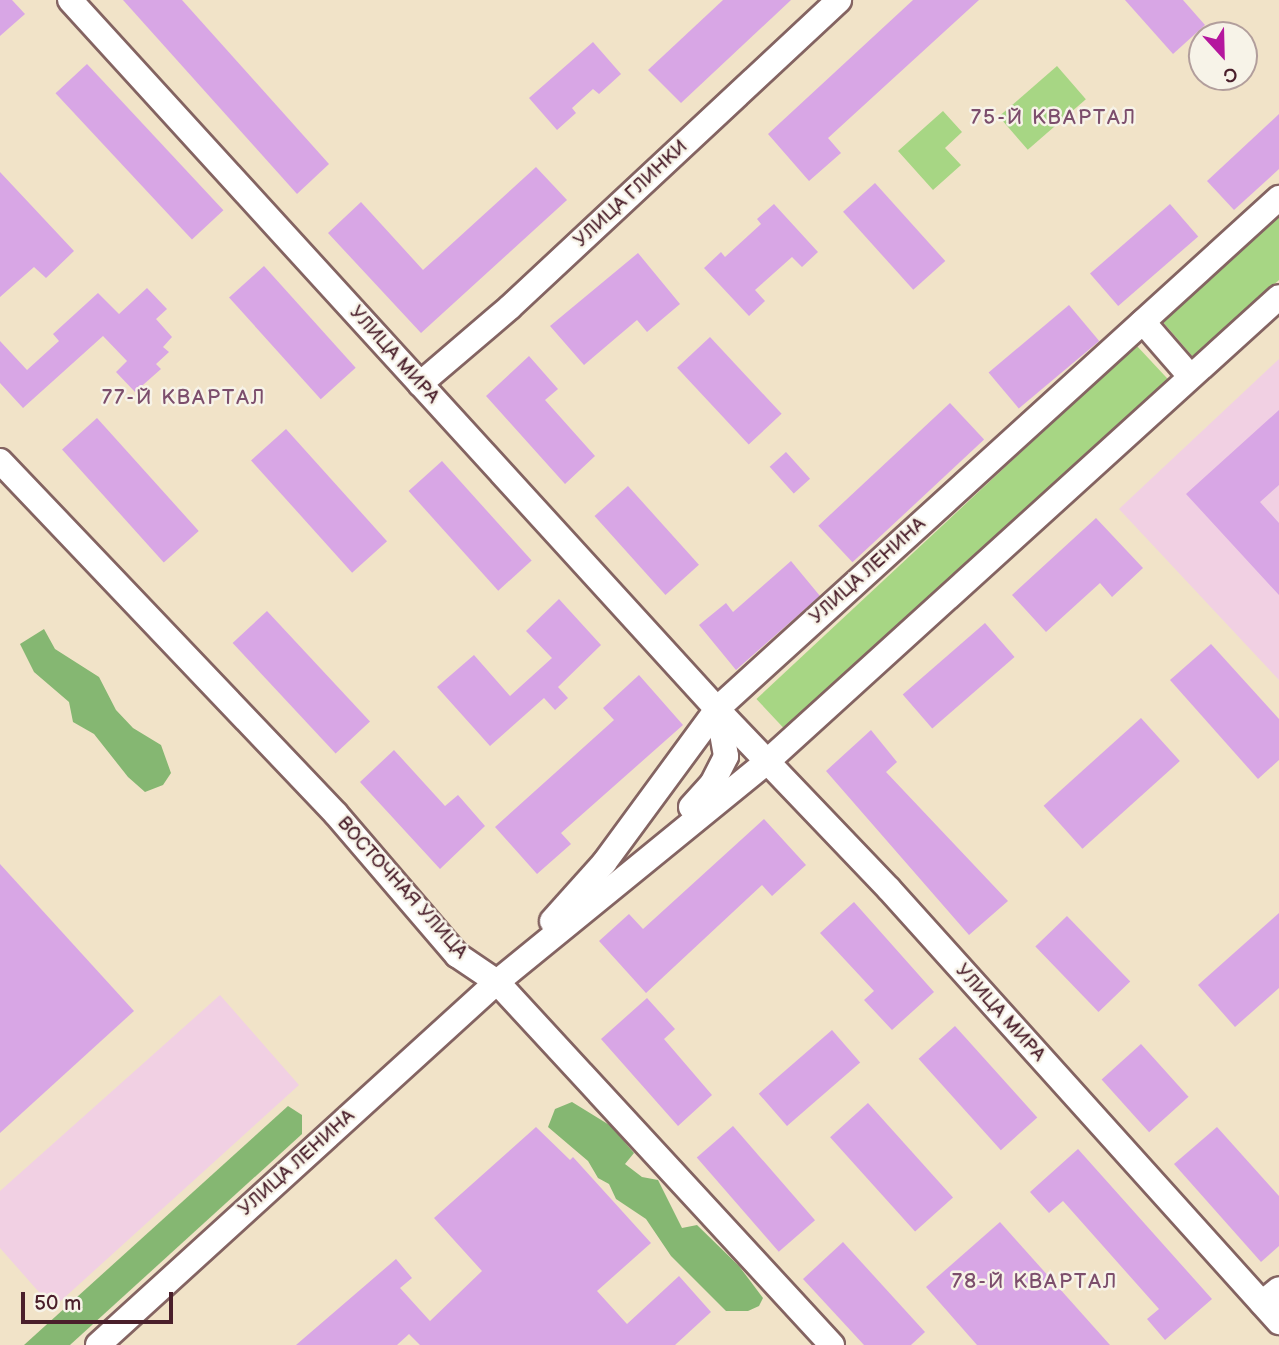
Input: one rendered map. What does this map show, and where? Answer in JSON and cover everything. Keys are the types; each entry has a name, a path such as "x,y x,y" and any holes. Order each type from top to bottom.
{"street":[{"name":"УЛИЦА МИРА","path":"70,0 717,709 769,759 1273,1305"},
{"name":"УЛИЦА ГЛИНКИ","path":"420,384 510,307 839,0"},
{"name":"УЛИЦА ЛЕНИНА","path":"497,982 604,863 717,709 1279,198"},
{"name":"УЛИЦА ЛЕНИНА","path":"98,1345 497,982 769,759 1279,298"},
{"path":"1143,322 1190,376"},
{"name":"ВОСТОЧНАЯ УЛИЦА","path":"0,461 336,814 457,955 497,982 832,1345"},
{"name":"УЛИЦА МИРА","path":"634,869 712,784 723,765 727,747 717,709"}],"shaded area":[{"path":"1279,359 1279,680 1119,509"},
{"path":"220,995 299,1085 53,1308 0,1248 0,1191"}],"green space":[{"path":"1057,66 1086,99 1028,150 999,117"},
{"path":"943,111 962,132 945,148 961,165 933,190 898,151"},
{"path":"1279,216 1279,280 1193,357 1162,321"},
{"path":"1136,345 1168,379 788,733 756,699"},
{"path":"44,629 55,649 99,677 116,710 133,728 161,745 171,773 163,785 145,792 128,777 94,734 73,722 69,702 34,672 20,644"},
{"path":"572,1102 611,1126 634,1153 625,1164 642,1177 658,1180 682,1228 697,1225 739,1266 763,1298 759,1306 748,1311 726,1311 671,1256 646,1219 616,1199 609,1184 598,1178 588,1161 548,1127 555,1109"},
{"path":"288,1106 302,1115 302,1134 70,1345 24,1345"}],"building":[{"path":"0,0 12,0 25,14 0,36"},
{"path":"123,0 182,0 329,164 297,194"},
{"path":"723,0 791,0 681,103 648,70"},
{"path":"913,0 979,0 828,138 841,153 809,181 768,134"},
{"path":"1125,0 1183,0 1201,21 1188,21 1188,40 1173,54"},
{"path":"593,42 621,74 599,94 593,89 572,108 576,113 557,130 529,98"},
{"path":"87,64 223,210 192,240 56,93"},
{"path":"1279,114 1279,169 1234,210 1207,181"},
{"path":"536,167 567,200 421,333 328,233 361,202 423,270"},
{"path":"0,172 74,251 46,278 34,267 0,297"},
{"path":"875,183 945,261 913,290 843,212"},
{"path":"774,204 818,252 802,267 792,257 755,290 765,301 749,316 704,268 721,252 725,257 761,224 757,219"},
{"path":"1170,204 1198,236 1118,306 1090,274"},
{"path":"638,253 680,304 647,332 637,320 584,365 550,326"},
{"path":"264,266 356,368 321,399 229,297"},
{"path":"147,288 167,309 156,319 172,337 163,347 169,352 156,364 161,369 135,392 116,372 127,361 103,336 23,408 0,383 0,341 27,370 59,341 53,334 98,293 119,314"},
{"path":"1069,305 1099,341 1019,408 989,372"},
{"path":"710,337 782,414 749,444 677,368"},
{"path":"529,356 558,389 545,400 595,456 565,484 486,396"},
{"path":"950,403 984,440 852,562 818,526"},
{"path":"1279,410 1279,485 1260,502 1279,523 1279,595 1186,494"},
{"path":"97,418 199,531 164,562 62,449"},
{"path":"286,429 387,541 352,573 251,460"},
{"path":"786,452 810,479 794,493 770,467"},
{"path":"442,461 532,561 498,591 409,491"},
{"path":"628,486 699,565 665,595 595,516"},
{"path":"1096,518 1143,568 1112,597 1100,583 1046,632 1012,595"},
{"path":"791,561 820,596 736,670 699,625 726,603 733,612"},
{"path":"559,599 601,645 558,687 568,698 555,710 544,698 490,746 437,687 474,655 510,696 552,658 526,631"},
{"path":"267,611 370,721 336,753 233,643"},
{"path":"985,623 1015,657 932,728 903,695"},
{"path":"1211,644 1279,719 1279,760 1258,779 1170,680"},
{"path":"639,675 683,725 561,833 571,844 537,874 495,827 614,720 603,708"},
{"path":"1141,718 1180,761 1082,849 1044,806"},
{"path":"871,730 897,762 886,772 1008,901 969,935 826,771"},
{"path":"394,750 445,806 458,795 485,826 440,869 360,782"},
{"path":"764,819 806,865 772,896 762,885 646,993 599,941 629,914 643,929"},
{"path":"0,864 134,1011 0,1133"},
{"path":"854,902 934,992 892,1030 864,1000 874,991 820,933"},
{"path":"1279,913 1279,988 1235,1027 1198,985"},
{"path":"1067,916 1130,981 1099,1012 1035,947"},
{"path":"647,998 675,1029 664,1039 712,1095 678,1126 601,1039"},
{"path":"955,1026 1037,1117 1001,1150 919,1059"},
{"path":"832,1030 860,1062 787,1126 759,1094"},
{"path":"1141,1044 1189,1097 1149,1132 1102,1079"},
{"path":"868,1103 953,1197 915,1232 830,1137"},
{"path":"733,1126 815,1220 779,1252 697,1157"},
{"path":"536,1127 570,1160 573,1157 651,1243 597,1291 627,1324 679,1276 711,1312 675,1345 420,1345 409,1334 397,1345 296,1345 396,1259 412,1278 400,1288 430,1321 482,1271 434,1218"},
{"path":"1217,1127 1279,1196 1279,1246 1261,1262 1174,1164"},
{"path":"1078,1149 1212,1299 1165,1340 1147,1319 1159,1309 1063,1201 1049,1213 1030,1192"},
{"path":"1000,1222 1110,1345 977,1345 926,1287"},
{"path":"843,1242 925,1332 911,1345 864,1345 803,1279"}],"district":[{"name":"75-Й КВАРТАЛ","path":"1054,118"},
{"name":"77-Й КВАРТАЛ","path":"184,398"},
{"name":"78-Й КВАРТАЛ","path":"1035,1282"}]}
